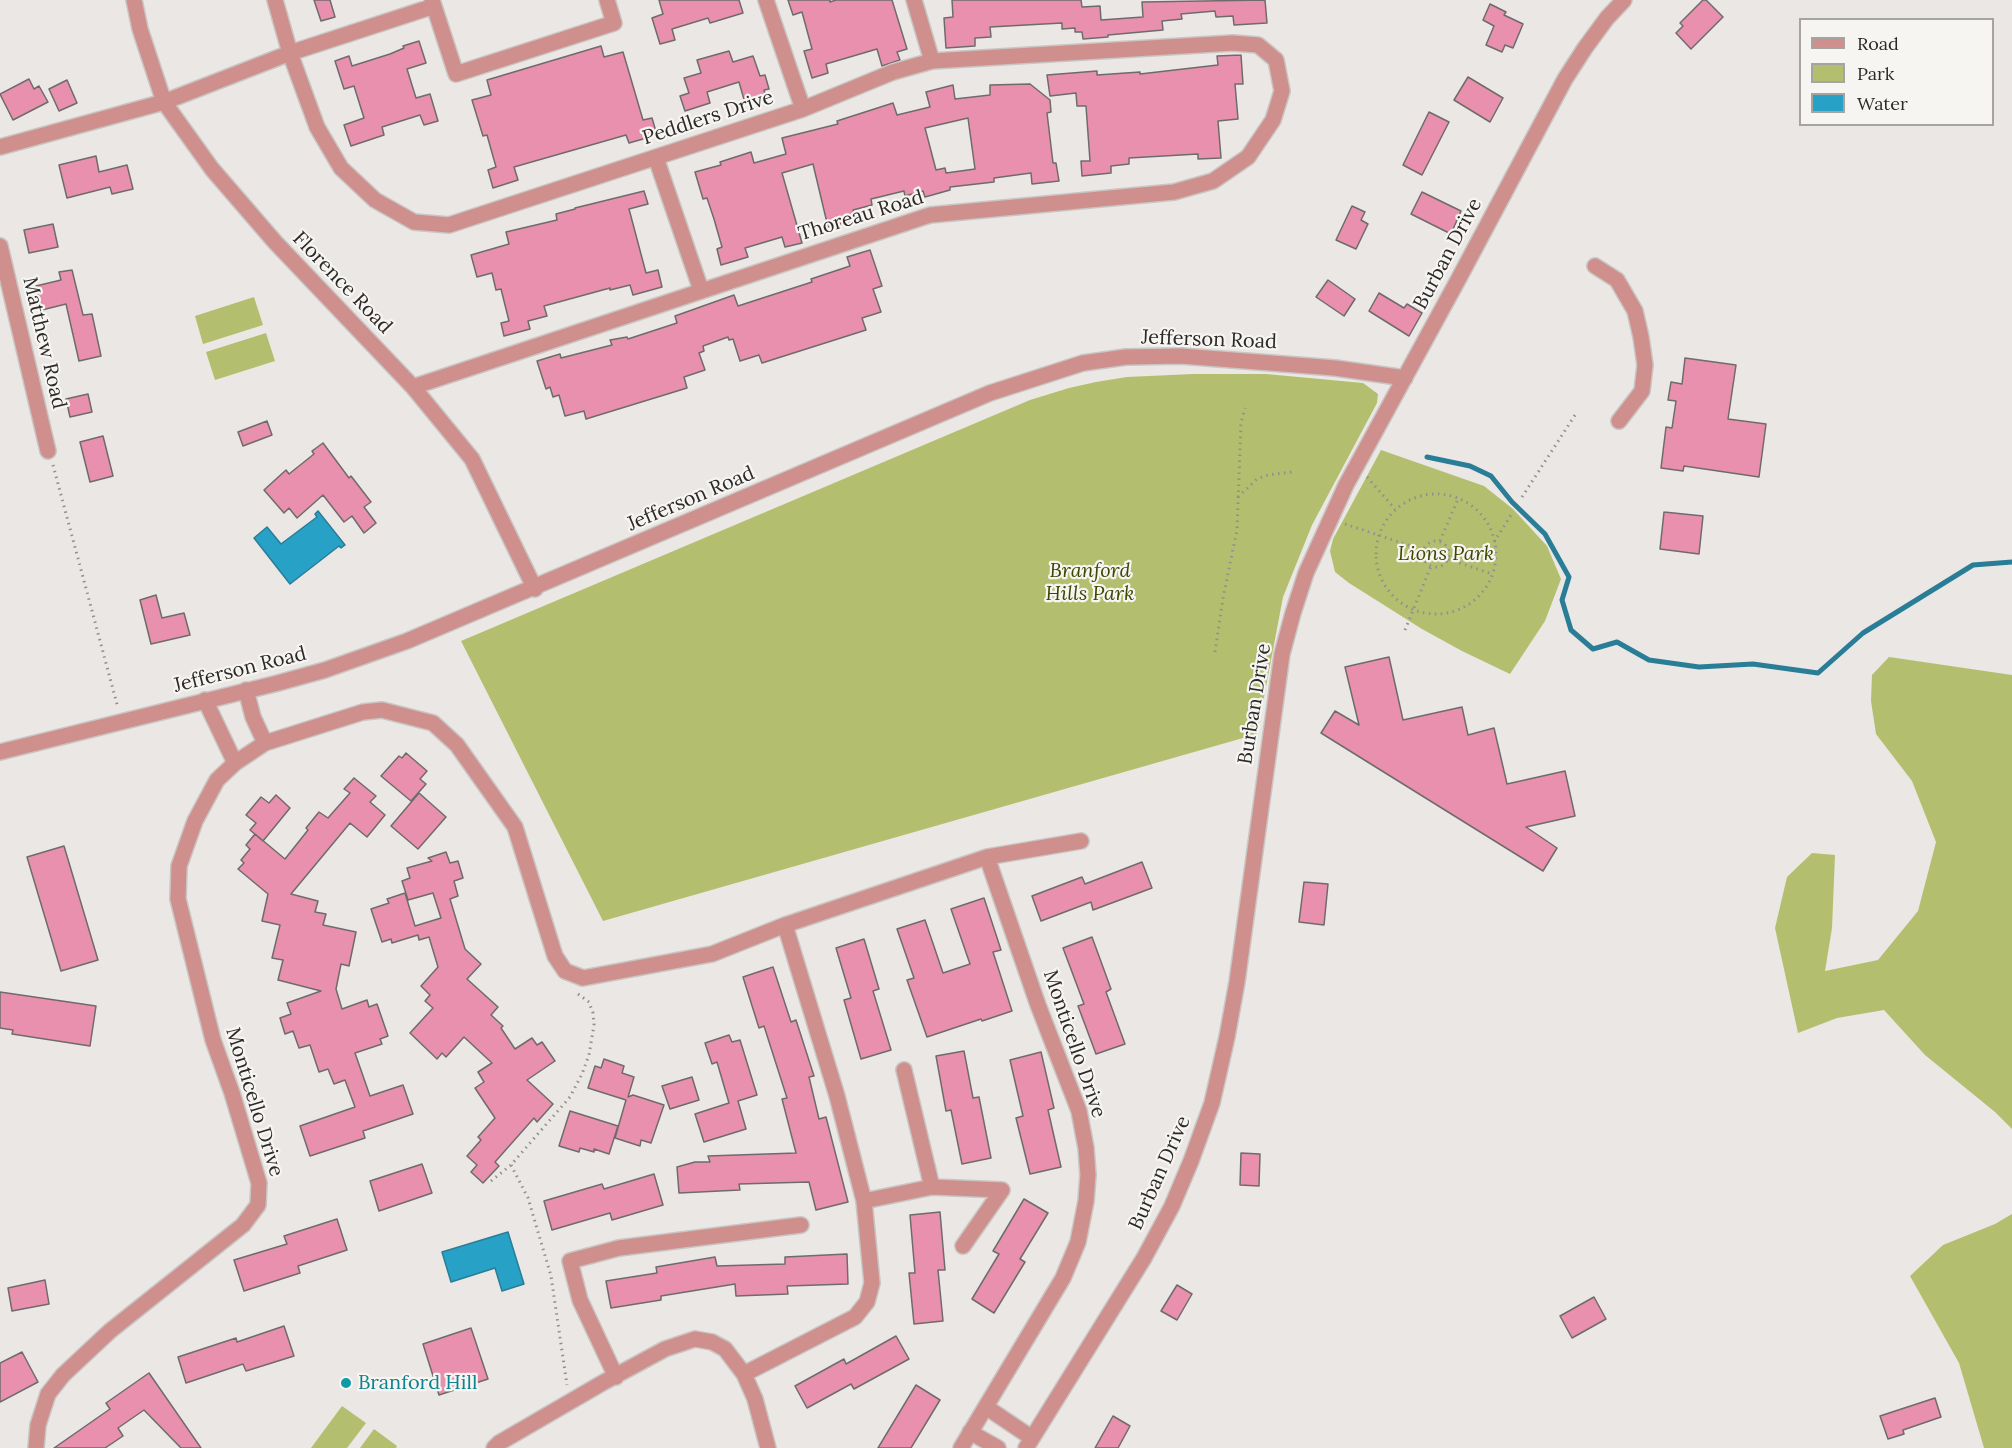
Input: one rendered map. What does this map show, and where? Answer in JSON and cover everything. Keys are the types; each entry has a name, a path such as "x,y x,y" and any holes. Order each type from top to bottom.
{"street":[{"name":"Florence Road","path":"134,0 140,29 164,102 212,169 275,242 413,387 472,459 535,589"},
{"name":"Peddlers Drive","path":"275,0 290,53 317,127 341,168 375,200 414,222 449,225 802,109 893,72 932,61 1233,43"},
{"path":"0,147 164,102 290,53 433,3 456,74 614,23 607,0"},
{"path":"766,0 802,109"},
{"path":"914,0 932,61"},
{"name":"Burban Drive","path":"1029,1443 1144,1258 1172,1206 1212,1103 1237,982 1282,654 1306,573 1358,464 1565,80 1596,33 1624,0"},
{"name":"Thoreau Road","path":"413,387 930,215 1174,192 1213,181 1248,157 1273,120 1282,91 1276,60 1258,45 1233,43"},
{"path":"656,158 701,290"},
{"name":"Matthew Road","path":"0,246 48,451"},
{"path":"1595,266 1617,280 1635,311 1641,337 1645,364 1642,391 1619,421"},
{"name":"Jefferson Road","path":"0,752 325,670 397,645 535,589 990,393 1083,363 1126,357 1181,356 1346,369 1405,378"},
{"path":"246,690 253,717 265,743"},
{"path":"205,700 235,763"},
{"name":"Monticello Drive","path":"36,1448 38,1425 48,1394 63,1375 110,1331 243,1225 258,1204 259,1183 232,1093 213,1040 178,899 179,866 195,821 217,780 235,763 265,743 363,712 382,710 433,723 457,745 515,827 555,956 566,971 583,978 712,954 785,925 987,857 1080,841"},
{"name":"Monticello Drive","path":"961,1448 1063,1278 1078,1242 1086,1201 1088,1175 1086,1148 1078,1111 1038,1005 987,857"},
{"path":"744,1374 855,1317 867,1302 872,1283 864,1201 837,1096 785,925"},
{"path":"904,1070 932,1187"},
{"path":"864,1201 932,1187 1002,1190 963,1246"},
{"path":"616,1377 580,1300 570,1261 619,1248 801,1225"},
{"path":"494,1448 571,1400 665,1349 695,1339 712,1342 725,1349 744,1374 755,1400 768,1448"},
{"path":"986,1407 1029,1443"},
{"path":"970,1432 998,1448"}],"path":[{"path":"1215,652 1237,530 1241,423 1245,408"},
{"path":"1522,497 1577,412"},
{"path":"48,451 122,722"},
{"path":"1358,464 1395,509"},
{"path":"1238,497 1257,479 1292,472"},
{"path":"1437,494 1458,498 1480,513 1487,524 1494,542 1496,561 1493,574 1480,595 1461,609 1437,615 1413,610 1392,596 1378,573 1376,561 1378,535 1395,509 1404,502 1425,495 1437,494"},
{"path":"1440,541 1458,498"},
{"path":"1494,542 1511,515"},
{"path":"1331,517 1423,550"},
{"path":"1440,541 1448,548 1448,559 1444,565 1431,566 1423,557 1423,550 1430,542 1440,541"},
{"path":"1448,559 1493,574"},
{"path":"1405,630 1431,566"},
{"path":"491,1181 511,1165 570,1097 582,1074 589,1055 594,1025 589,1002 576,992"},
{"path":"511,1165 528,1198 555,1291 557,1322 571,1400"}],"green space":[{"path":"254,297 263,325 203,344 195,316"},
{"path":"266,333 275,361 215,380 206,352"},
{"name":"Branford Hills Park","path":"1266,374 1363,383 1378,394 1377,403 1312,525 1283,597 1257,734 603,921 461,641 1030,400 1069,388 1127,377"},
{"name":"Lions Park","path":"1381,450 1484,486 1513,509 1547,546 1561,579 1545,621 1510,674 1422,629 1335,572 1330,551 1333,539"},
{"path":"1889,657 2012,675 2012,1129 1995,1112 1925,1055 1884,1010 1837,1018 1798,1033 1775,928 1787,877 1812,853 1835,855 1832,928 1825,971 1878,960 1918,911 1936,842 1912,781 1876,734 1871,701 1872,675"},
{"path":"2012,1214 2012,1448 1984,1448 1959,1363 1910,1276 1943,1245 1995,1224"},
{"path":"342,1406 366,1423 347,1448 311,1448"},
{"path":"374,1429 397,1446 396,1448 360,1448"}],"water":[{"path":"318,511 345,545 341,548 339,546 290,584 254,538 267,527 281,544 317,517 315,514"},
{"path":"508,1232 524,1284 502,1291 495,1268 451,1282 442,1252"}],"building":[{"path":"314,0 330,0 335,17 321,21"},
{"path":"659,0 739,0 743,13 710,23 708,18 672,29 675,40 660,44 652,18 663,14"},
{"path":"788,0 830,0 830,2 836,0 892,0 907,49 897,52 900,60 882,66 877,49 826,64 828,73 812,78 804,51 812,49 802,12 793,15"},
{"path":"952,0 1081,0 1082,7 1100,6 1101,20 1143,17 1142,2 1265,0 1267,23 1234,25 1233,16 1216,17 1215,11 1181,14 1182,19 1162,21 1163,30 1083,39 1082,32 1075,32 1075,28 1062,29 1062,23 990,27 991,37 975,38 975,46 946,48 944,18 953,17"},
{"path":"1703,0 1706,0 1723,17 1691,49 1676,33 1683,26 1680,23"},
{"path":"1490,4 1506,12 1504,15 1523,24 1513,48 1505,45 1502,52 1486,45 1494,26 1483,20"},
{"path":"419,41 426,63 407,69 416,98 430,94 438,121 424,125 420,115 382,127 384,135 351,146 344,125 364,118 354,86 344,89 335,61 349,56 352,66 390,54 404,48 403,46"},
{"path":"601,46 604,57 623,52 643,120 652,118 657,135 629,143 626,135 514,167 518,180 493,188 488,170 496,167 487,135 483,136 472,100 491,95 487,80"},
{"path":"729,51 733,62 753,56 760,76 765,75 769,89 764,90 766,97 745,103 739,82 707,92 710,103 685,111 680,96 689,93 684,78 701,73 697,60"},
{"path":"1241,55 1243,84 1235,84 1238,119 1218,121 1221,158 1198,159 1198,154 1129,158 1129,164 1111,166 1111,173 1082,176 1081,161 1090,161 1086,106 1077,106 1076,93 1050,96 1047,75 1097,71 1097,75 1140,72 1140,74 1218,65 1217,56"},
{"path":"1468,77 1503,98 1490,122 1454,100"},
{"path":"29,79 34,89 39,86 48,102 13,120 0,94"},
{"path":"67,80 77,103 59,111 49,89"},
{"path":"1030,84 1050,100 1051,112 1047,113 1053,163 1056,163 1059,181 1032,184 1031,173 994,178 994,182 950,187 950,190 925,197 923,191 905,196 904,191 871,199 872,205 853,210 856,220 828,227 813,164 782,173 802,243 785,247 782,237 745,248 748,257 721,265 717,249 722,247 707,198 703,199 695,172 721,165 720,162 751,152 754,163 786,154 782,138 838,124 837,121 893,103 897,115 930,107 926,92 953,85 955,99 990,95 990,85","holes":["968,118 975,169 946,173 945,168 936,170 925,128"]},
{"path":"1429,112 1449,122 1422,175 1403,165"},
{"path":"96,156 99,172 127,165 133,189 112,194 110,187 67,198 59,165"},
{"path":"644,191 648,204 629,209 646,273 658,270 662,287 633,295 630,285 610,290 610,288 544,306 547,316 528,321 530,329 504,336 501,323 509,321 501,289 496,290 492,273 477,277 471,255 509,244 506,232 557,220 556,214 575,208"},
{"path":"1422,192 1461,211 1451,234 1411,214"},
{"path":"1352,206 1365,212 1361,220 1368,224 1356,249 1336,240"},
{"path":"53,224 58,247 29,253 24,230"},
{"path":"870,250 882,286 873,289 881,312 862,318 866,330 762,363 759,355 740,361 733,339 729,340 728,337 703,346 704,351 699,353 705,370 684,377 687,388 586,419 584,411 565,416 559,395 553,397 550,387 546,389 537,361 560,354 561,358 612,345 610,340 627,337 628,339 677,323 675,316 734,295 738,306 812,282 811,279 850,266 847,257"},
{"path":"72,270 83,315 92,314 101,356 79,361 66,304 42,310 36,286 61,280 59,272"},
{"path":"1328,280 1355,299 1344,316 1316,297"},
{"path":"1379,293 1404,308 1407,304 1422,313 1409,336 1369,311"},
{"path":"1685,358 1736,365 1728,419 1766,424 1759,477 1684,466 1683,471 1661,468 1666,427 1672,428 1676,401 1668,400 1671,382 1682,384"},
{"path":"88,394 92,412 70,417 66,399"},
{"path":"267,421 272,435 243,446 238,432"},
{"path":"103,436 113,476 90,482 80,442"},
{"path":"323,443 349,478 351,476 371,502 364,507 376,523 364,533 352,516 344,522 323,495 297,518 289,508 284,513 264,490 286,470 289,474 314,454 312,451"},
{"path":"1664,512 1703,516 1699,554 1660,549"},
{"path":"156,595 162,618 184,613 190,635 151,644 140,600"},
{"path":"1389,657 1403,720 1462,707 1468,735 1494,728 1507,784 1565,771 1575,816 1526,827 1557,848 1543,871 1321,733 1335,711 1359,725 1345,667"},
{"path":"406,753 427,771 420,779 426,784 411,801 381,776 399,756 402,758"},
{"path":"354,778 376,796 370,802 385,815 367,837 350,823 291,894 318,901 315,912 326,914 323,925 356,932 349,966 341,964 336,989 342,1009 367,1000 369,1007 377,1004 388,1036 380,1039 382,1044 355,1053 370,1096 403,1085 413,1114 363,1131 365,1138 310,1156 300,1126 355,1107 345,1080 334,1084 328,1069 319,1072 310,1045 299,1048 293,1031 285,1034 280,1018 291,1014 287,1003 321,991 278,980 283,960 272,958 280,925 262,921 268,894 238,869 244,863 241,860 250,849 246,845 255,834 285,859 319,812 328,818 350,793 344,789"},
{"path":"419,793 446,817 418,849 391,826"},
{"path":"276,795 290,808 263,841 250,830 256,823 246,815 261,797 269,803"},
{"path":"64,846 98,960 61,971 27,857"},
{"path":"446,852 450,863 458,861 463,878 454,881 458,896 450,899 465,949 481,964 467,979 498,1007 491,1015 503,1026 501,1028 515,1049 532,1038 537,1045 542,1042 555,1061 527,1080 553,1104 537,1122 534,1118 495,1162 499,1166 483,1183 471,1172 477,1165 467,1156 481,1140 478,1137 495,1118 475,1088 484,1082 478,1072 492,1063 464,1037 446,1057 442,1053 437,1059 410,1033 433,1008 425,1001 430,995 421,986 438,967 429,937 419,940 418,935 392,943 391,939 382,942 371,909 389,903 387,899 405,893 415,926 441,918 433,893 408,900 402,881 410,878 407,868 432,861 428,858"},
{"path":"1142,862 1152,888 1093,910 1091,902 1041,921 1032,896 1082,877 1085,884"},
{"path":"1304,882 1328,884 1324,925 1299,922"},
{"path":"984,898 1001,950 993,952 1012,1011 927,1037 907,980 914,978 897,929 925,920 943,973 970,964 951,909"},
{"path":"1092,937 1111,989 1106,992 1125,1044 1096,1054 1078,1006 1084,1004 1063,948"},
{"path":"864,939 879,989 873,991 891,1050 861,1059 844,1000 851,998 836,948"},
{"path":"773,967 791,1022 796,1020 814,1076 809,1077 819,1119 826,1117 848,1202 816,1210 809,1182 739,1184 740,1190 679,1193 677,1167 695,1162 710,1162 708,1156 796,1153 782,1099 787,1098 764,1026 759,1028 743,977"},
{"path":"0,992 96,1006 90,1046 12,1034 13,1030 0,1028"},
{"path":"729,1035 732,1042 740,1040 757,1095 738,1101 746,1129 704,1142 695,1114 729,1103 717,1062 712,1064 705,1043"},
{"path":"964,1051 973,1098 979,1097 991,1158 962,1164 951,1110 946,1111 936,1056"},
{"path":"1041,1052 1054,1108 1048,1110 1061,1167 1030,1174 1016,1118 1023,1116 1010,1060"},
{"path":"604,1059 624,1066 622,1073 634,1077 628,1097 633,1095 664,1105 651,1143 641,1140 640,1146 615,1138 626,1100 588,1088 595,1066 601,1068"},
{"path":"692,1077 699,1100 670,1109 662,1086"},
{"path":"570,1111 618,1126 609,1154 594,1149 594,1152 580,1148 579,1152 559,1146"},
{"path":"1241,1153 1260,1154 1259,1186 1240,1185"},
{"path":"422,1164 432,1193 379,1211 370,1181"},
{"path":"654,1174 663,1205 612,1220 610,1213 552,1230 544,1201 602,1184 604,1189"},
{"path":"1024,1199 1048,1213 1020,1259 1025,1262 994,1313 972,1299 999,1254 993,1251"},
{"path":"940,1212 945,1270 938,1270 943,1321 914,1324 909,1273 915,1273 910,1215"},
{"path":"337,1219 347,1250 298,1266 300,1273 244,1291 234,1260 287,1244 284,1236"},
{"path":"847,1254 848,1284 787,1286 788,1294 736,1296 735,1284 661,1296 661,1300 611,1308 606,1281 657,1273 656,1267 715,1257 717,1266 785,1264 785,1257"},
{"path":"45,1280 49,1304 12,1311 8,1288"},
{"path":"1177,1285 1192,1294 1177,1320 1161,1311"},
{"path":"1594,1297 1606,1319 1572,1338 1560,1316"},
{"path":"284,1326 294,1356 246,1371 243,1364 186,1383 178,1357 236,1338 237,1342"},
{"path":"471,1328 488,1379 439,1395 423,1344"},
{"path":"896,1336 909,1359 854,1389 851,1384 807,1408 795,1386 844,1359 846,1364"},
{"path":"22,1352 38,1382 0,1402 0,1363"},
{"path":"149,1373 201,1448 181,1448 144,1410 118,1428 123,1436 105,1448 54,1448 110,1409 106,1403"},
{"path":"916,1385 940,1400 911,1448 878,1448"},
{"path":"1935,1398 1941,1417 1903,1430 1904,1434 1888,1439 1880,1416"},
{"path":"1113,1416 1130,1426 1118,1448 1095,1448"}],"waterway":[{"path":"1427,457 1470,466 1491,476 1512,502 1545,534 1569,577 1562,600 1571,630 1593,649 1617,642 1649,660 1699,667 1753,664 1818,673 1863,633 1973,565 2012,562"}],"place":[{"name":"Branford Hill","path":"346,1383"}]}
